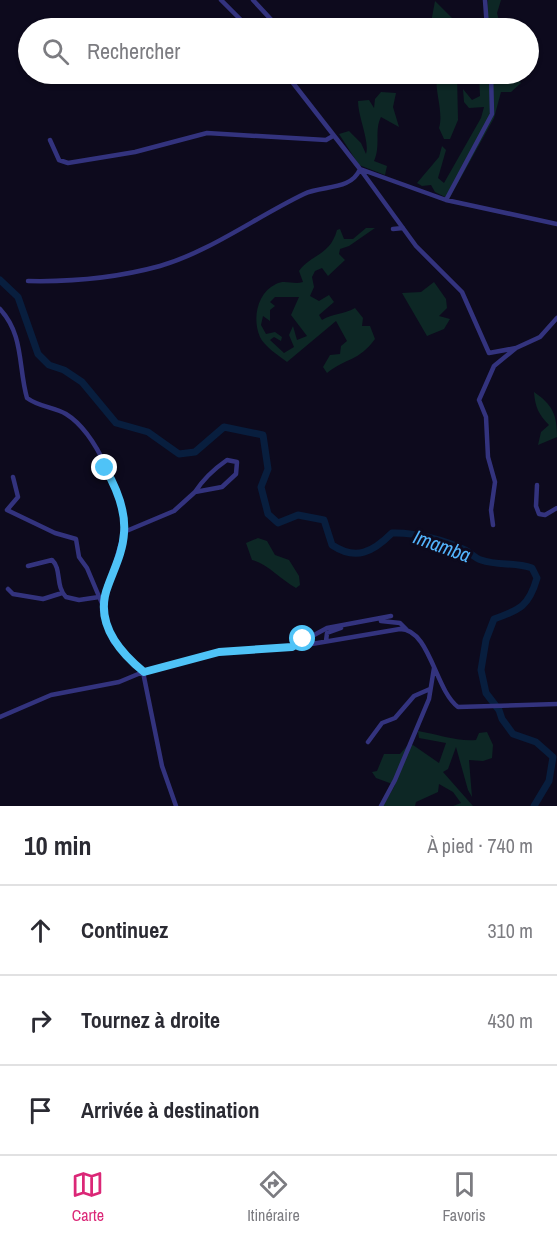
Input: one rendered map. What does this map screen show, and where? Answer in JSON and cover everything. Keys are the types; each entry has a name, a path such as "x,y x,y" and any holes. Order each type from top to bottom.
{"street":[{"path":"221,0 239,18"},
{"path":"253,0 270,18"},
{"path":"485,0 486,18"},
{"path":"295,84 416,246 462,292 494,366"},
{"path":"446,200 492,114 491,84"},
{"path":"50,140 58,160 68,163 135,152 207,133 326,140 333,136"},
{"path":"360,169 446,200 557,224"},
{"path":"28,281 93,280 162,265 231,234 307,192 349,182 360,169"},
{"path":"393,229 403,228"},
{"path":"0,309 13,324 17,335 27,398 67,414 83,429 114,483 124,519 124,532 103,606"},
{"path":"489,353 516,348 540,337 557,318"},
{"path":"493,525 491,510 495,482 488,457 486,417 479,399 494,366 516,348"},
{"path":"124,532 174,511 195,492 203,478 228,460 237,462 236,474 230,482 222,487 195,492"},
{"path":"13,477 18,497 7,510 55,533 76,539 79,557 87,568 103,606 113,642 144,672 162,766 176,806"},
{"path":"537,485 536,506 539,514 545,515 557,508"},
{"path":"28,566 55,561 62,593"},
{"path":"8,589 13,594 43,599 62,593 80,600 99,597"},
{"path":"292,647 327,628 391,616"},
{"path":"326,641 327,633 338,629 381,621 400,623 415,634 424,645 452,703 464,709 557,704"},
{"path":"0,717 51,695 119,682 144,672 219,652 292,647 406,629"},
{"path":"381,806 395,780 429,699 434,668"},
{"path":"368,742 382,723 395,718 414,696 430,690"}],"green space":[{"path":"488,0 501,0 497,13 498,18 486,18"},
{"path":"435,1 452,18 432,18"},
{"path":"437,84 457,84 458,120 450,139 444,139 439,128"},
{"path":"479,84 520,84 511,92 501,92 494,118 449,199 435,192 431,185 422,186 417,183 439,157 442,146 446,150 438,178 444,183 481,118 484,107 469,108 464,102 463,89 472,100 480,96"},
{"path":"381,92 396,93 393,107 399,127 381,117 379,122 374,161 387,166 385,175 359,165 339,134 349,131 361,143 366,154 358,101 369,100 374,108 375,99"},
{"path":"366,228 375,228 349,246 340,249 339,254 345,260 328,276 322,268 315,271 312,277 314,287 310,296 319,301 329,295 334,302 319,315 322,320 355,308 363,318 362,326 370,326 375,339 358,356 327,373 323,367 330,355 340,354 341,346 347,341 336,321 287,362 268,347 260,337 256,322 260,300 276,284 303,282 299,271 330,245 337,230 340,229 344,239 353,239","holes":["275,297 299,297 291,315 307,336 297,340 293,326 289,335 294,347 284,353 270,340 274,337 281,341 282,337 275,332 266,334 261,325 263,316 270,321 270,310 275,306 270,302"]},
{"path":"434,282 446,299 447,308 439,316 450,319 444,329 427,336 402,293 421,292"},
{"path":"534,392 550,406 557,429 557,437 538,445 541,432 549,425 538,410"},
{"path":"258,538 267,541 275,555 289,560 299,576 300,585 296,588 290,585 264,565 252,560 246,543"},
{"path":"418,731 469,740 476,740 479,733 487,732 493,745 492,758 483,761 469,760 472,797 456,747 448,769 443,772 473,806 453,806 461,803 453,792 439,784 438,792 416,802 415,806 383,806 395,785 376,778 372,772 377,771 384,754 400,754 407,746 413,745 439,763 446,743 419,738"}],"waterway":[{"name":"Imamba","path":"0,280 18,297 38,354 49,365 64,370 82,382 116,423 148,432 179,454 195,452 224,427 263,435 268,469 261,487 268,514 278,523 298,515 324,520 332,545 349,553 364,552 378,545 392,533 401,533 429,537 448,543 487,562 532,568 537,578 531,595 522,606 494,619 486,640 481,670 486,693 513,734 536,742 553,757 549,781 534,806"}],"route":[{"path":"105,468 114,483 120,503 124,532 123,545 106,589 102,610 113,642 126,658 144,672 219,652 292,647 303,639"}]}
